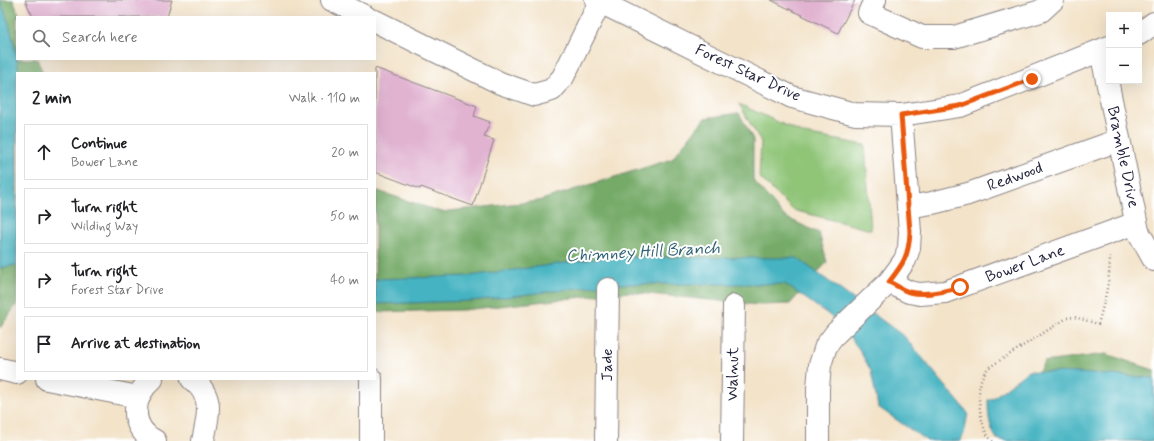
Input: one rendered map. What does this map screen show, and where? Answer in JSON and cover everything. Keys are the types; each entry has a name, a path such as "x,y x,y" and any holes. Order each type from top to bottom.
{"street":[{"path":"332,0 364,16"},
{"path":"875,0 869,13 922,37 954,37 1041,11 1053,0"},
{"path":"376,21 500,83 534,95 552,90 563,77 598,1"},
{"name":"Forest Star Drive","path":"598,1 792,97 855,114 901,115 960,106 1105,49"},
{"path":"1142,32 1154,23"},
{"name":"Bramble Drive","path":"1105,49 1119,140 1136,223 1138,230 1154,260"},
{"path":"818,441 818,388 820,365 826,346 836,333 883,288 905,260 909,248 910,232 901,115"},
{"name":"Redwood","path":"908,207 932,203 963,195 1119,140"},
{"name":"Bower Lane","path":"883,288 920,294 945,292 1136,223"},
{"name":"Jade","path":"606,441 608,289"},
{"name":"Walnut","path":"732,441 734,306"},
{"path":"0,369 16,373"},
{"path":"52,380 138,397"},
{"path":"151,380 144,386 138,397 136,409 137,420 142,430 150,439 154,441"},
{"path":"193,380 206,395 209,407 203,441"},
{"path":"371,380 371,441"}],"path":[{"path":"993,441 988,436 982,419 979,386 982,376 988,368 1067,318 1074,317 1098,324 1110,279 1110,233"}],"green space":[{"path":"0,0 13,0 20,16 16,16 16,60 37,60 43,72 16,72 16,305 0,328"},
{"path":"739,104 804,134 865,145 871,230 793,210 759,177 761,142"},
{"path":"739,113 753,139 753,180 785,217 819,233 827,262 790,304 760,305 629,292 463,310 376,312 376,190 441,212 538,201 672,159 705,118"},
{"path":"1106,354 1154,370 1154,441 1008,441 1022,400 1044,362"}],"water":[{"path":"0,0 12,36 19,72 16,72 16,265 0,268"},
{"path":"608,257 797,258 905,337 968,413 964,434 960,441 927,441 878,407 871,371 859,349 836,320 785,284 611,284 472,301 376,304 376,279 469,276"},
{"path":"1028,371 1154,378 1154,441 1008,441 997,439 992,430 988,411 988,400 993,398"}],"building":[{"path":"25,0 172,0 167,16 33,16"},
{"path":"771,0 855,0 838,33"},
{"path":"375,68 477,106 474,116 490,122 484,137 494,140 473,206 421,187 420,189 376,172"}],"route":[{"path":"960,287 945,292 920,294 909,292 889,282 905,260 909,248 910,232 901,115 960,106 1032,79"}],"water label":[{"name":"Chimney Hill Branch","path":"643,252"}]}
